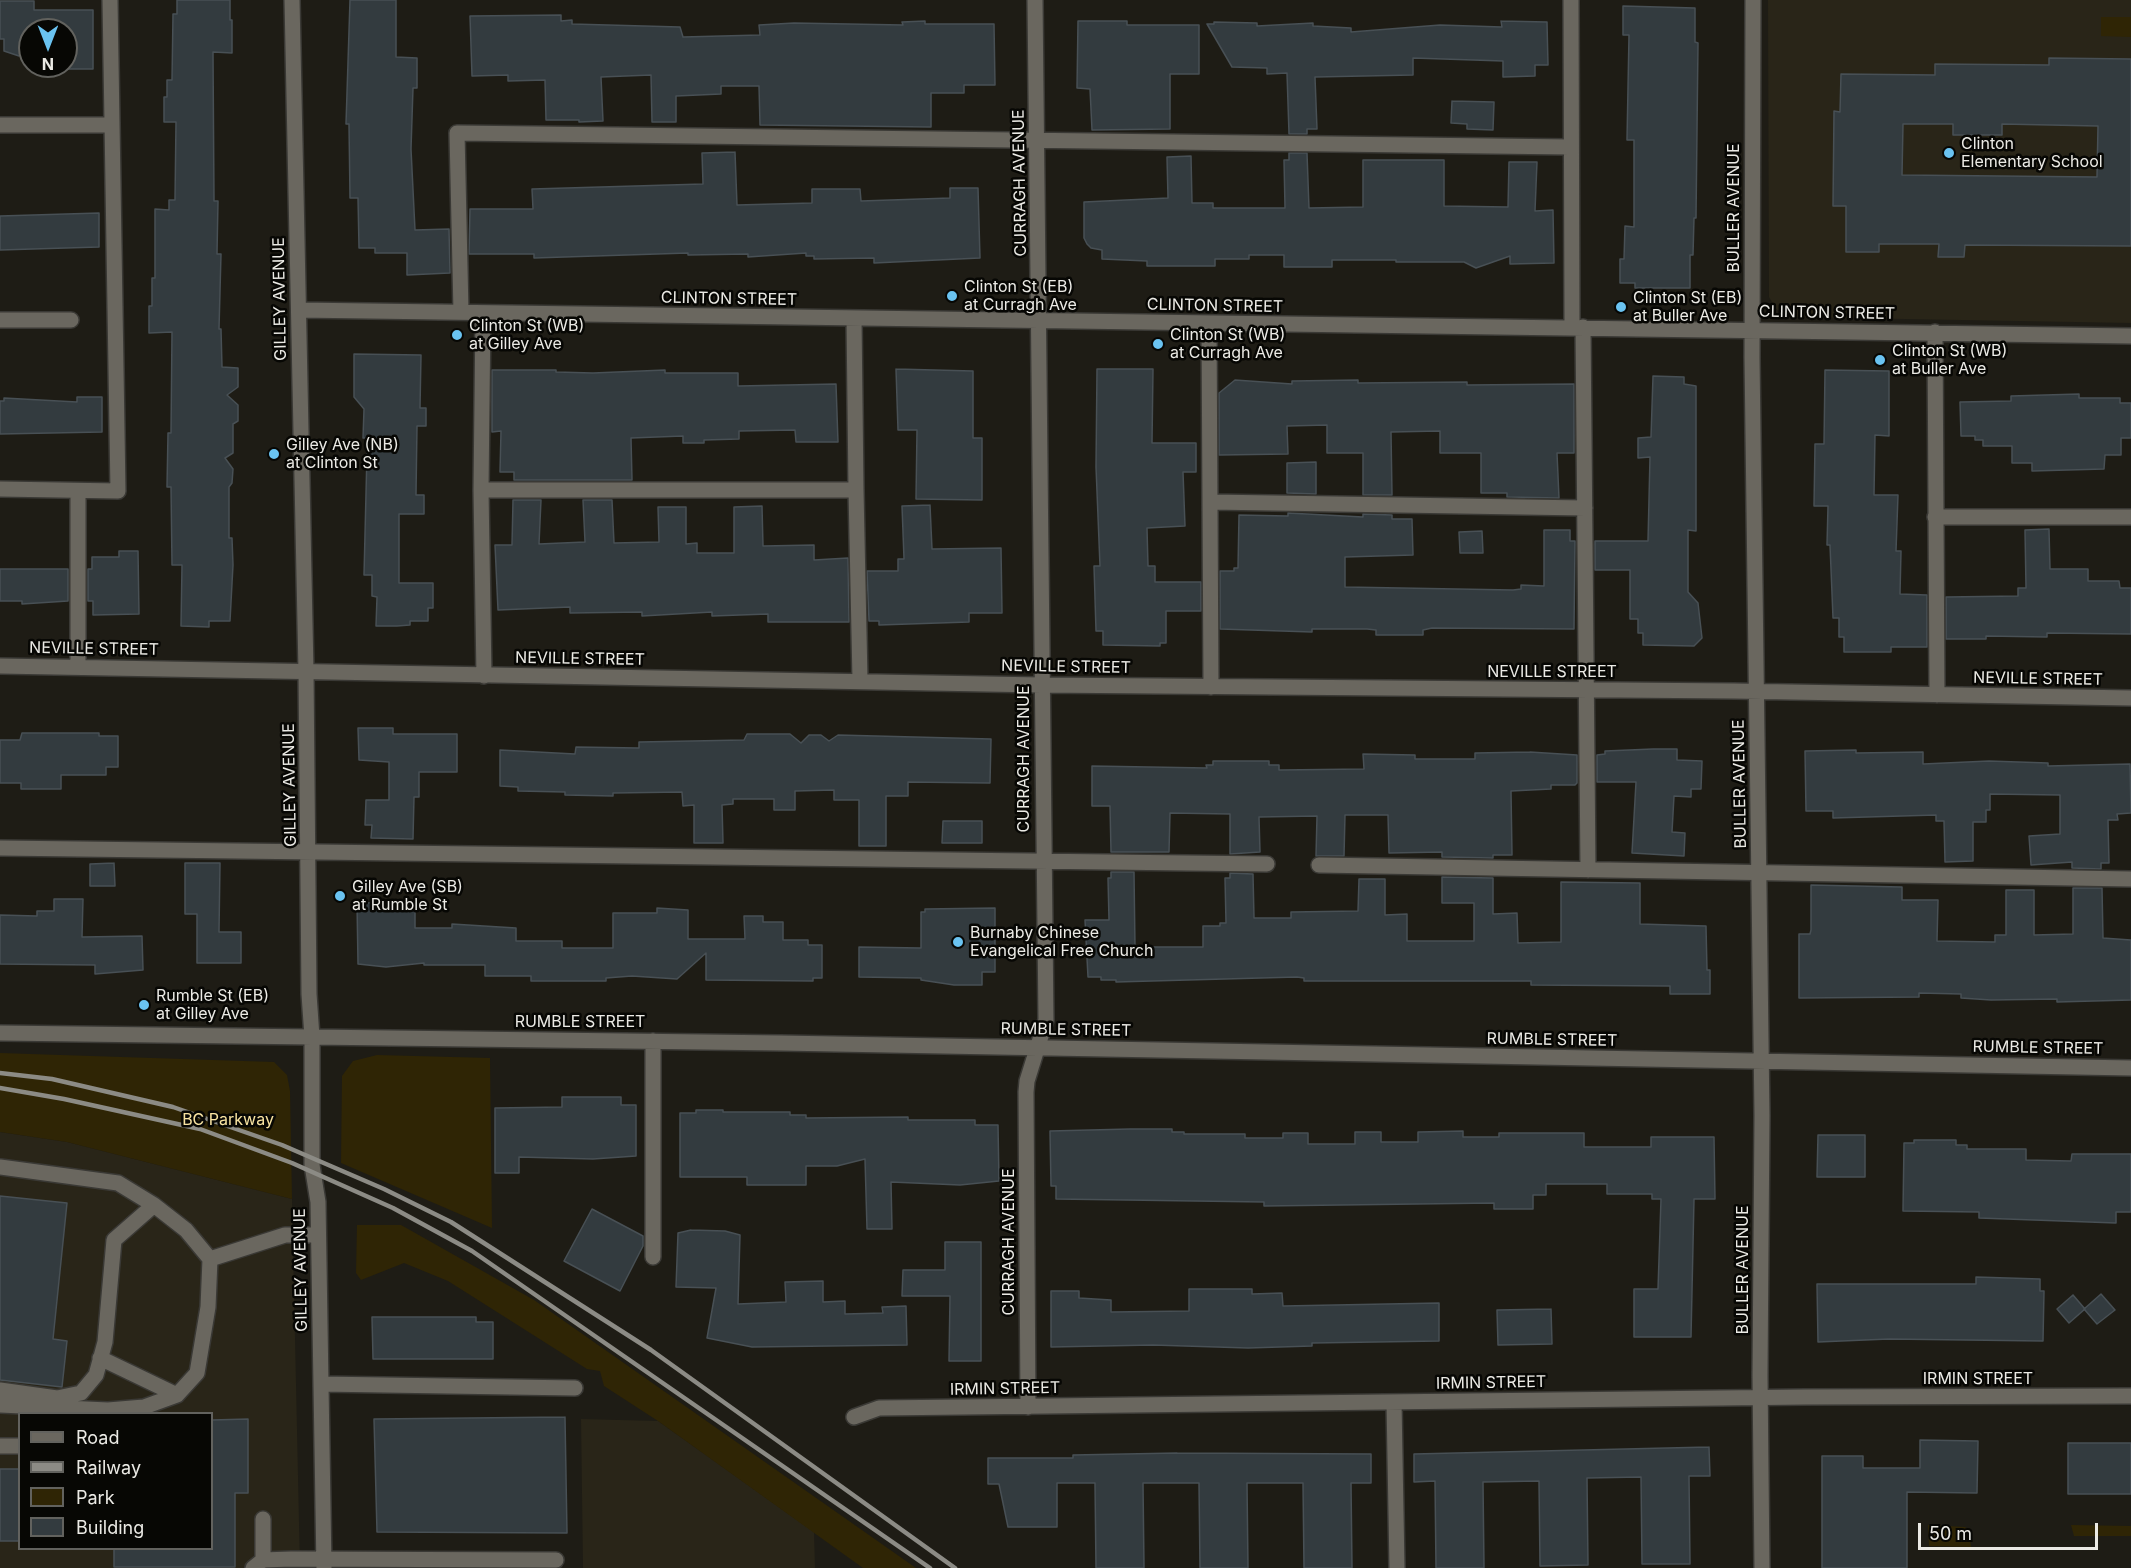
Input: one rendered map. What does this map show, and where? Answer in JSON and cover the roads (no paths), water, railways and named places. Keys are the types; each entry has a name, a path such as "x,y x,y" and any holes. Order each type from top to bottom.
{"street":[{"path":"0,489 118,491 110,0"},
{"name":"GILLEY AVENUE","path":"292,0 306,671 312,1165 318,1202 324,1563"},
{"name":"CURRAGH AVENUE","path":"1028,1407 1026,1092 1046,1020 1042,864 1035,0"},
{"path":"1571,0 1570,147 1585,508 1588,870"},
{"name":"BULLER AVENUE","path":"1753,0 1755,691 1761,1062 1762,1568"},
{"path":"0,125 112,125"},
{"path":"461,312 457,133 1570,147"},
{"name":"CLINTON STREET","path":"299,310 2131,336"},
{"path":"483,313 481,490 484,676"},
{"path":"854,318 860,680"},
{"path":"0,320 71,320"},
{"path":"1209,324 1211,687"},
{"path":"1935,332 1937,695"},
{"path":"481,490 856,490"},
{"path":"78,491 78,666"},
{"path":"1211,502 1585,508"},
{"path":"1935,517 2131,517"},
{"name":"NEVILLE STREET","path":"0,666 1041,685 1755,691 2131,698"},
{"path":"0,848 1042,864 1267,864"},
{"path":"1319,865 2131,879"},
{"name":"RUMBLE STREET","path":"0,1033 653,1041 2131,1068"},
{"path":"653,1041 653,1257"},
{"path":"0,1167 118,1183 154,1205 186,1230 210,1259 208,1307 197,1373 177,1395 144,1407 108,1410 0,1405"},
{"path":"0,1390 57,1398 81,1393 96,1375 105,1342 114,1240 154,1205"},
{"path":"210,1259 285,1235 318,1235"},
{"path":"100,1358 177,1395"},
{"path":"321,1384 574,1388"},
{"name":"IRMIN STREET","path":"854,1417 879,1408 1760,1397 2131,1396"},
{"path":"1394,1402 1397,1568"},
{"path":"0,1446 18,1446"},
{"path":"263,1519 258,1564 556,1560"}],"railway":[{"path":"0,1073 52,1079 173,1107 282,1145 384,1189 451,1222 651,1350 955,1568"},
{"path":"0,1088 64,1099 200,1129 292,1163 393,1208 472,1251 930,1568"}],"place":[{"name":"Clinton Elementary School","path":"1949,153"},
{"name":"Clinton St (EB) at Curragh Ave","path":"952,296"},
{"name":"Clinton St (EB) at Buller Ave","path":"1621,307"},
{"name":"Clinton St (WB) at Gilley Ave","path":"457,335"},
{"name":"Clinton St (WB) at Curragh Ave","path":"1158,344"},
{"name":"Clinton St (WB) at Buller Ave","path":"1880,360"},
{"name":"Gilley Ave (NB) at Clinton St","path":"274,454"},
{"name":"Gilley Ave (SB) at Rumble St","path":"340,896"},
{"name":"Burnaby Chinese Evangelical Free Church","path":"958,942"},
{"name":"Rumble St (EB) at Gilley Ave","path":"144,1005"}],"park label":[{"name":"BC Parkway","path":"228,1120"}]}
